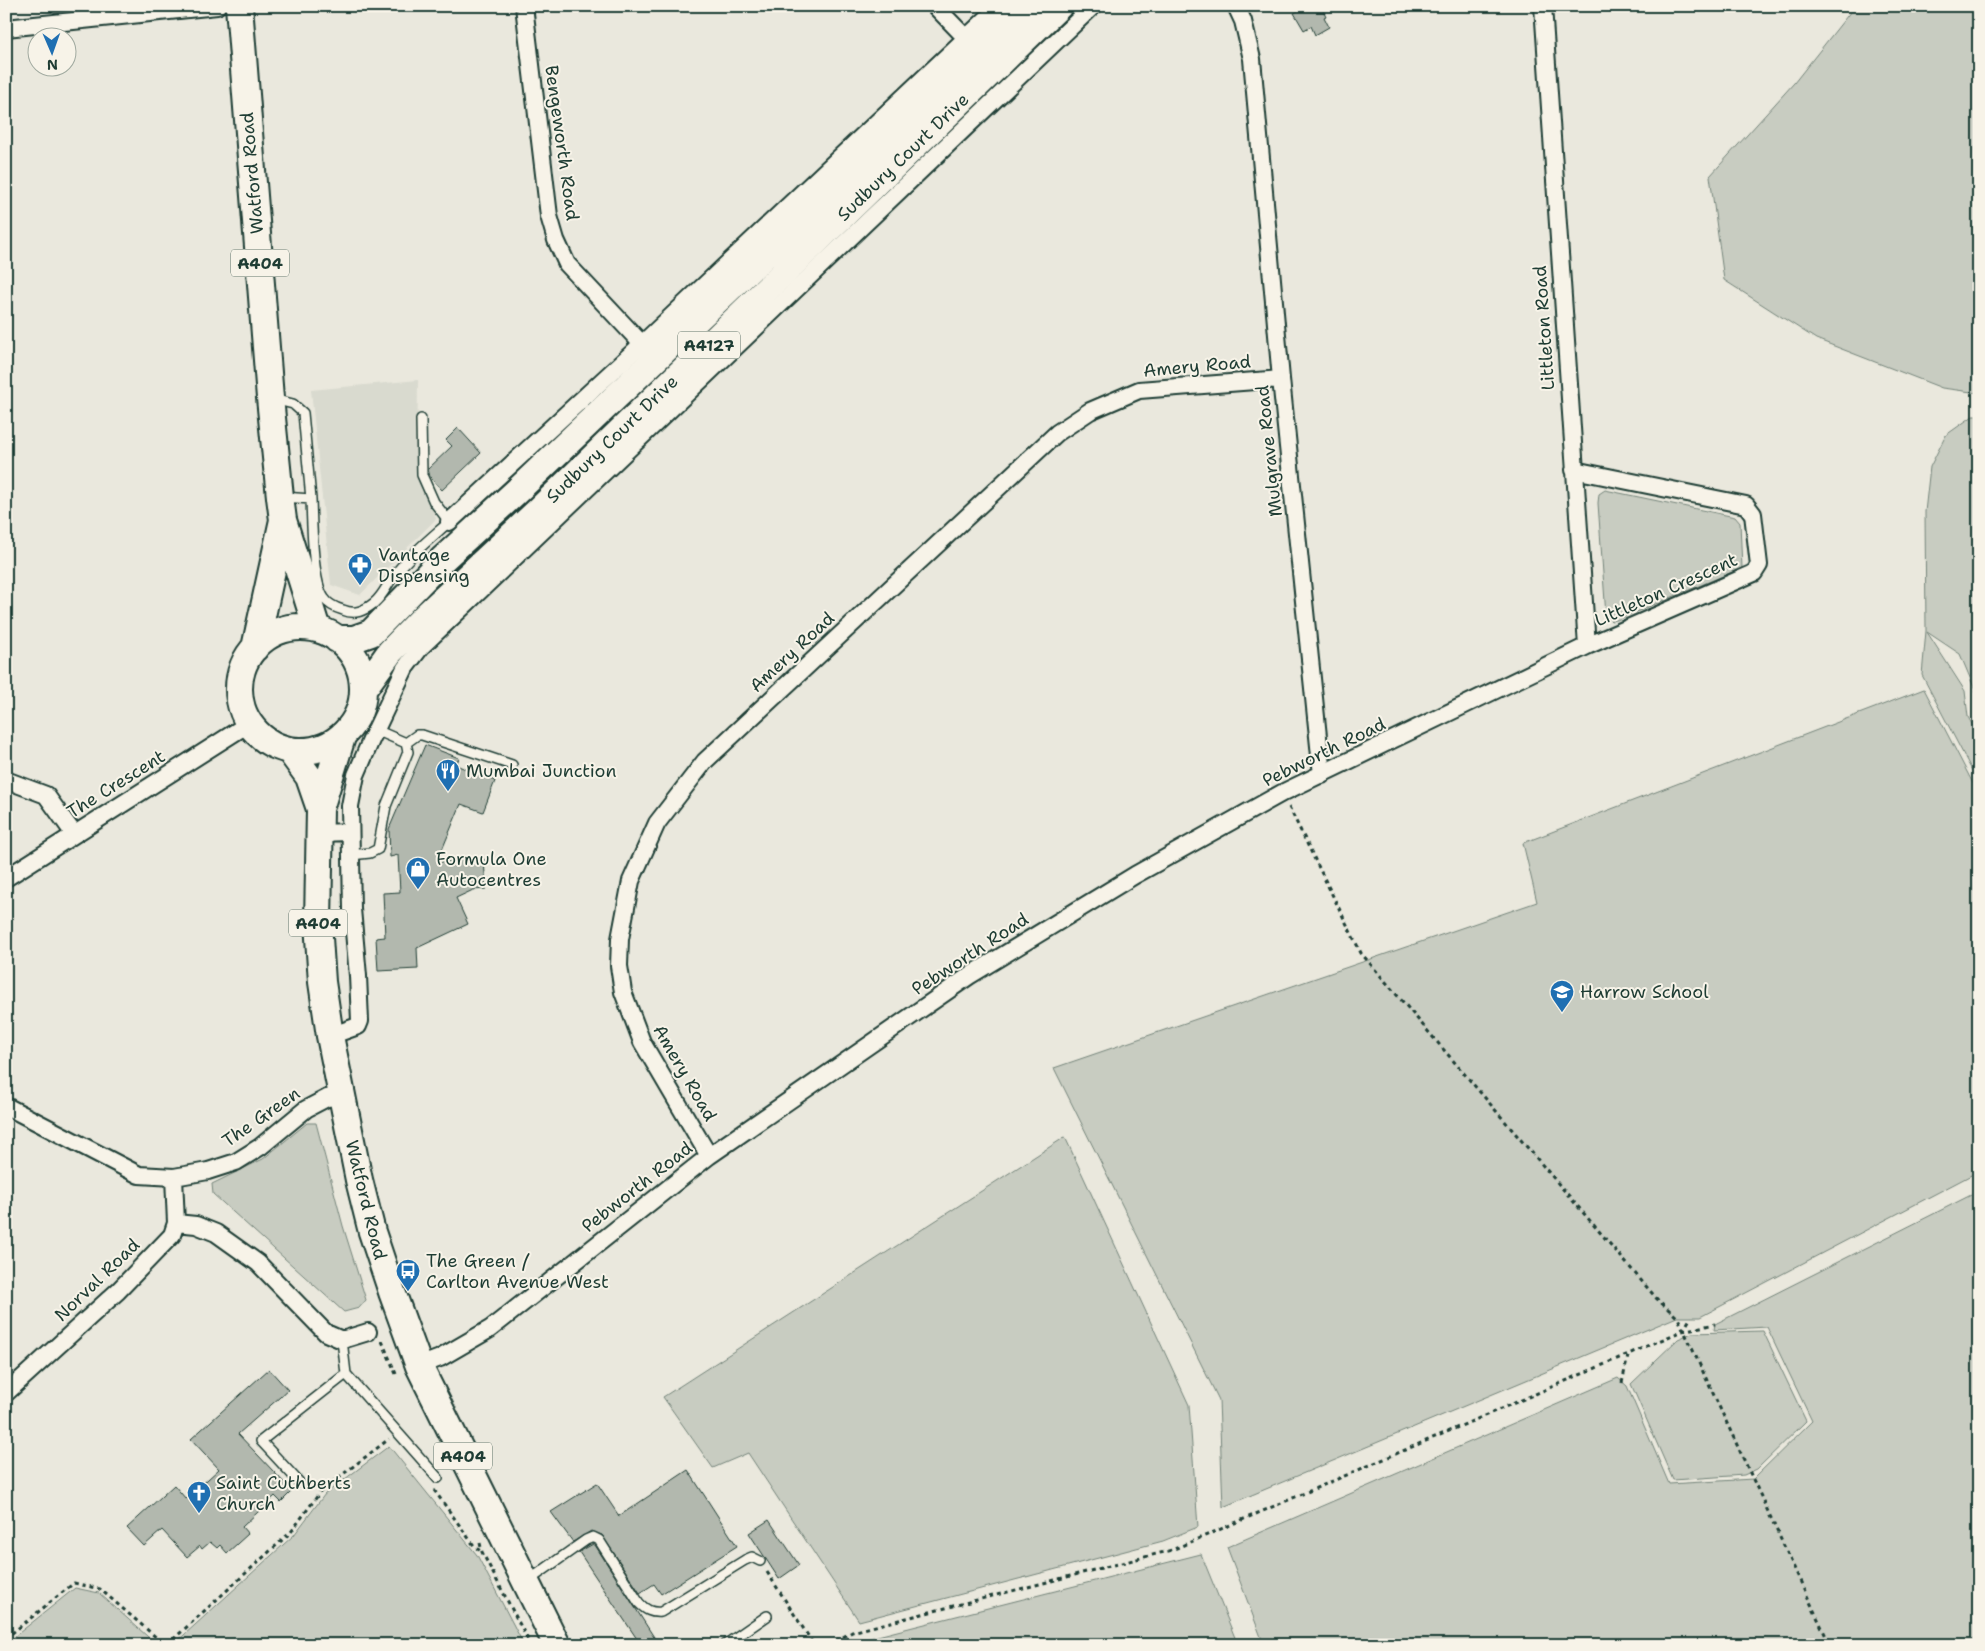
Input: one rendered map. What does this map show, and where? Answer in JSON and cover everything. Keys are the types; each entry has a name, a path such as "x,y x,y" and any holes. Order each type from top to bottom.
{"main road":[{"name":"Watford Road","path":"239,6 270,398 282,508 327,634"},
{"name":"Sudbury Court Drive","path":"327,634 354,639 371,633 457,530 529,500 898,145 913,100 1026,6"},
{"name":"Sudbury Court Drive","path":"364,688 390,652 432,626 529,500 715,289 898,145 1059,6"},
{"name":"Watford Road","path":"255,648 282,508"},
{"path":"291,628 327,634 354,657 361,670 364,688 362,705 354,723 342,737 320,749 290,751 265,741 248,724 240,705 239,683 244,665 255,648 272,634 291,628"},
{"name":"Watford Road","path":"319,821 342,737"},
{"name":"Watford Road","path":"290,751 309,777 319,821 318,923 322,982 341,1096 372,1232 419,1366 557,1645"}],"street":[{"path":"6,28 217,6"},
{"name":"Bengeworth Road","path":"524,6 549,216 556,240 567,264 642,344"},
{"path":"935,6 966,38"},
{"name":"Sudbury Court Drive","path":"457,530 642,344 715,289 913,100 966,38 1000,6"},
{"name":"Sudbury Court Drive","path":"432,626 1093,6"},
{"name":"Mulgrave Road","path":"1236,6 1244,22 1252,59 1322,775"},
{"name":"Littleton Road","path":"1542,6 1587,646"},
{"name":"Amery Road","path":"709,1156 642,1042 623,992 619,966 620,939 631,880 657,823 704,761 1057,433 1090,411 1139,390 1282,379"},
{"name":"Littleton Crescent","path":"1574,470 1746,505 1753,514 1759,565 1754,574 1587,646"},
{"path":"330,1036 358,1026 360,1021 352,909 350,832 350,806 356,775 405,668 421,647 432,626"},
{"name":"Pebworth Road","path":"419,1366 440,1358 490,1329 709,1156 969,976 1134,875 1282,793 1587,646"},
{"name":"The Crescent","path":"6,878 248,724"},
{"path":"6,780 46,796 74,834"},
{"path":"319,821 350,832"},
{"name":"The Green","path":"6,1106 140,1175 174,1177 208,1171 236,1162 260,1146 306,1109 327,1098 341,1096"},
{"path":"174,1177 176,1223 196,1225 216,1233 258,1263 326,1333 342,1340 368,1332"},
{"name":"Norval Road","path":"6,1393 118,1291 172,1235 176,1223"}],"lane":[{"path":"270,398 294,404 303,413 319,586 324,598 333,606 356,613 365,610 376,601 405,562 457,530 434,502 422,475 421,419"},
{"path":"282,508 311,499"},
{"path":"376,730 406,743"},
{"path":"406,743 411,738 422,735 512,765"},
{"path":"351,855 370,853 378,849 386,806 408,752 406,743"},
{"path":"342,1340 346,1374 425,1466 438,1478"},
{"path":"299,1482 261,1441 346,1374"},
{"path":"526,1582 593,1537 599,1540 639,1603 647,1611 661,1612 744,1560 752,1557 760,1561"},
{"path":"725,1645 767,1616"}],"path":[{"path":"1282,793 1360,952 1657,1298 1678,1318 1682,1332 1755,1482 1830,1645"},
{"path":"1682,1332 1691,1317"},
{"path":"829,1645 852,1632 1172,1550 1682,1332 1715,1324"},
{"path":"1622,1383 1628,1355"},
{"path":"6,1640 74,1583 100,1589 166,1645 291,1532 321,1491 397,1433"},
{"path":"425,1466 428,1482 475,1547 482,1552"},
{"path":"760,1561 814,1645"}],"shaded area":[{"path":"1855,6 1979,6 1979,393 1942,388 1816,339 1724,280 1710,176 1794,83"},
{"path":"418,380 417,465 436,519 360,595 331,585 311,390"},
{"path":"1973,416 1979,416 1979,707 1976,692 1960,654 1927,632 1965,691 1968,717 1979,737 1979,784 1922,675 1926,631 1925,512 1930,467 1946,435"},
{"path":"1605,490 1735,517 1740,523 1742,568 1611,621 1606,616 1598,503 1599,494"},
{"path":"1924,689 1979,795 1979,1171 1700,1317 1677,1317 1223,1507 1219,1400 1054,1068 1537,902 1523,843"},
{"path":"307,1123 316,1123 343,1226 366,1300 359,1308 344,1312 213,1194 212,1184 263,1159"},
{"path":"1065,1137 1189,1405 1198,1527 1163,1541 859,1621 748,1453 713,1468 663,1397"},
{"path":"1979,1191 1979,1645 1264,1645 1227,1547 1618,1378 1627,1386 1669,1484 1753,1479 1812,1421 1767,1327 1714,1330 1715,1324"},
{"path":"1763,1331 1806,1421 1757,1469 1744,1475 1673,1480 1631,1384 1678,1339 1692,1333"},
{"path":"389,1446 477,1555 524,1645 173,1645 294,1535 325,1494"},
{"path":"1201,1554 1238,1645 845,1645 846,1644"},
{"path":"75,1588 99,1593 157,1645 8,1645 14,1637"}],"building":[{"path":"1307,6 1321,6 1329,27 1315,35 1311,26 1304,30 1294,13"},
{"path":"458,428 481,453 442,490 430,477 428,469 452,446 446,440"},
{"path":"425,745 459,758 456,765 495,781 483,812 461,804 437,862 484,859 486,889 473,890 456,898 468,924 417,948 418,969 378,971 376,938 385,937 383,893 400,892 398,855 390,857 389,829"},
{"name":"Saint Cuthberts Church","path":"269,1369 288,1390 238,1434 292,1491 281,1502 275,1496 242,1527 248,1534 227,1553 220,1545 217,1548 210,1542 202,1549 200,1546 187,1557 162,1530 144,1546 127,1528 174,1485 186,1499 219,1469 191,1439"},
{"path":"688,1470 737,1546 661,1594 654,1584 640,1593 602,1535 591,1531 573,1542 551,1512 597,1483 619,1516"},
{"path":"769,1520 799,1565 779,1579 749,1533"},
{"path":"593,1544 659,1645 641,1645 579,1552"}],"place":[{"name":"Vantage Dispensing","path":"360,586"},
{"name":"Mumbai Junction","path":"448,792"},
{"name":"Formula One Autocentres","path":"418,890"},
{"name":"Harrow School","path":"1562,1013"},
{"name":"The Green / Carlton Avenue West","path":"408,1292"},
{"name":"Saint Cuthberts Church","path":"199,1514"}]}
